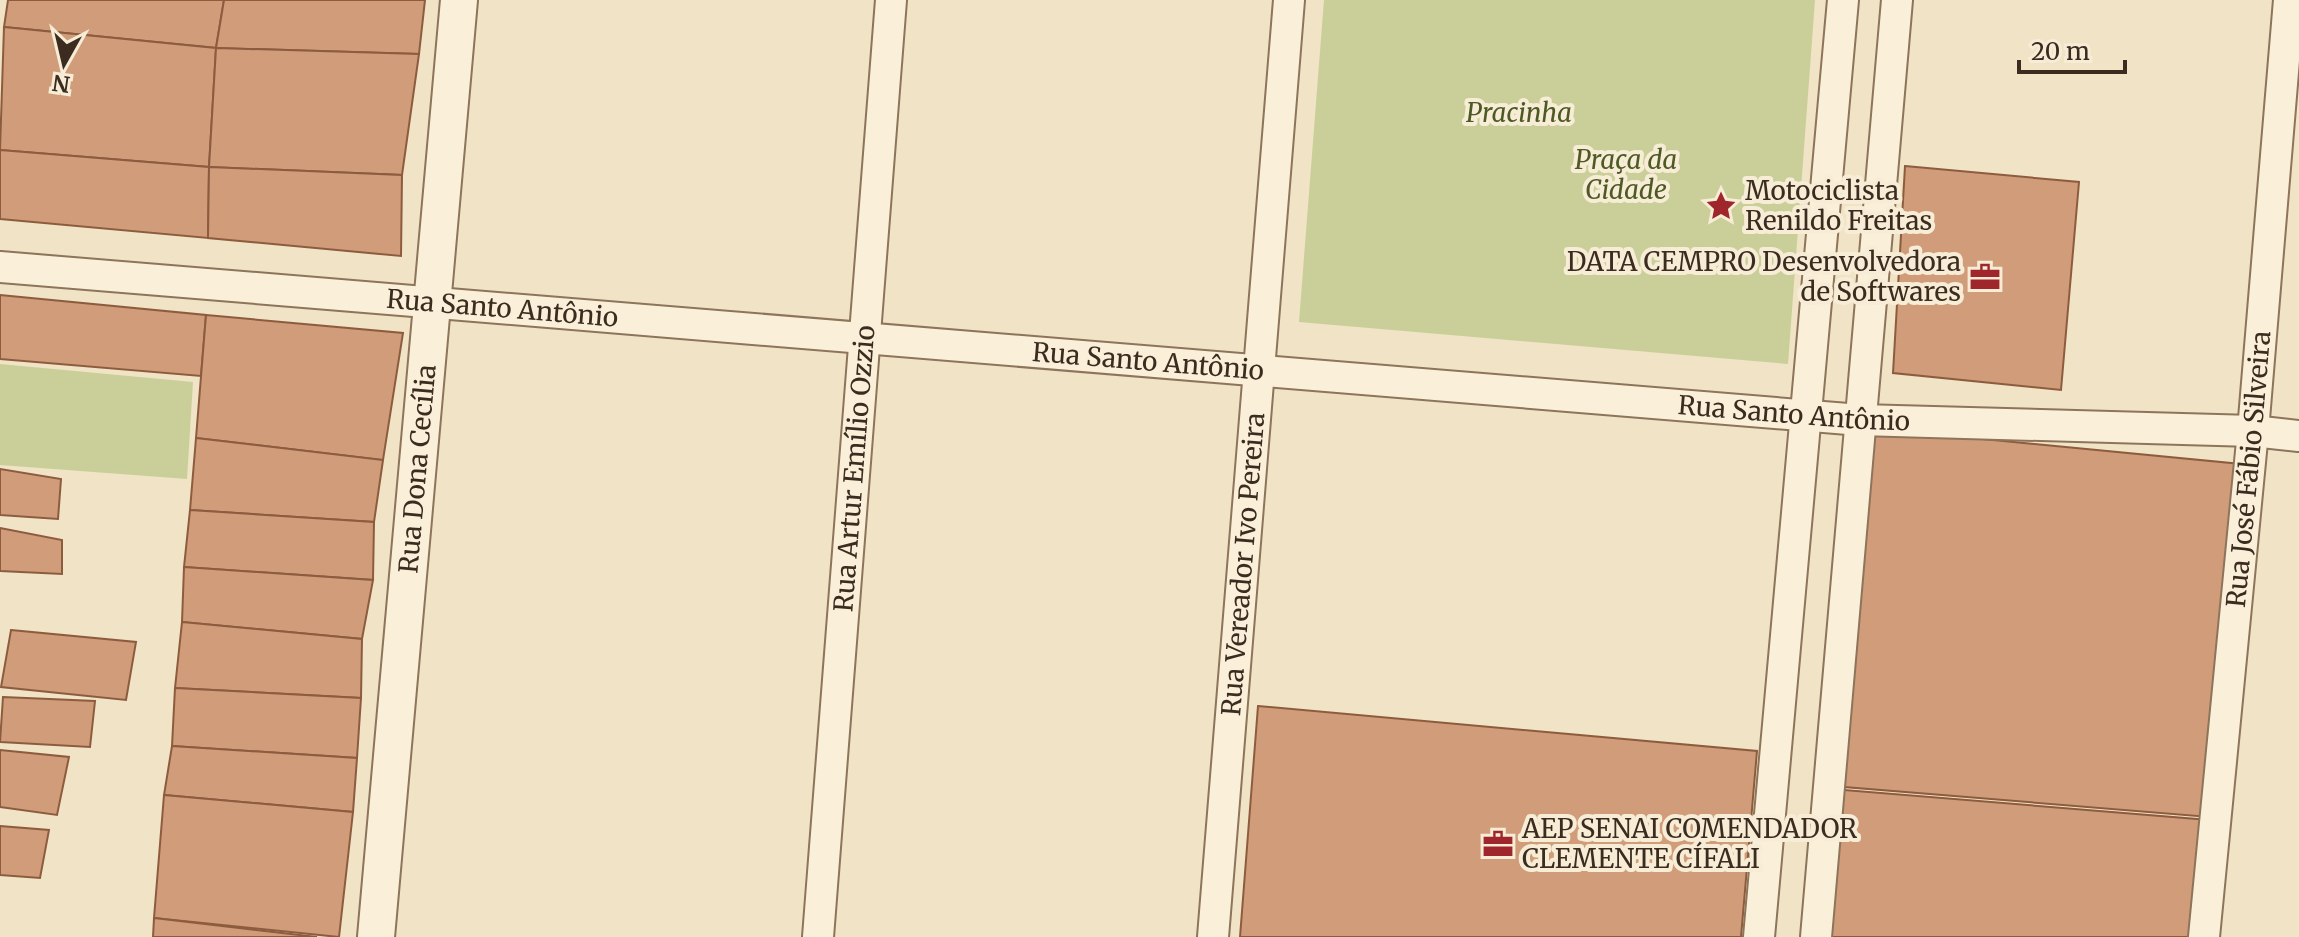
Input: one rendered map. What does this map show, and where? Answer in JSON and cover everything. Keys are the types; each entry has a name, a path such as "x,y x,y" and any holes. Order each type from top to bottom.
{"street":[{"name":"Rua Dona Cecília","path":"376,937 459,0"},
{"name":"Rua Artur Emílio Ozzio","path":"818,937 891,0"},
{"name":"Rua Vereador Ivo Pereira","path":"1213,937 1289,0"},
{"path":"1759,937 1843,0"},
{"path":"1816,937 1897,0"},
{"name":"Rua José Fábio Silveira","path":"2204,937 2253,431 2289,0"},
{"name":"Rua Santo Antônio","path":"0,267 1860,420 2253,431 2299,436"}],"green space":[{"name":"Praça da Cidade","path":"1324,0 1815,0 1788,364 1299,322"},
{"path":"0,364 193,382 187,479 0,465"}],"building":[{"path":"8,0 224,0 216,48 4,27"},
{"path":"224,0 425,0 419,54 216,48"},
{"path":"4,27 216,48 209,167 0,150"},
{"path":"216,48 419,54 402,175 209,167"},
{"path":"0,150 209,167 208,238 0,219"},
{"name":"DATA CEMPRO Desenvolvedora de Softwares","path":"1905,166 2079,182 2061,390 1893,373"},
{"path":"209,167 402,175 401,256 208,238"},
{"path":"0,295 206,315 201,376 0,359"},
{"path":"206,315 403,333 383,460 196,438"},
{"path":"1870,428 2241,464 2209,817 1832,786"},
{"path":"196,438 383,460 374,522 190,510"},
{"path":"0,469 61,479 58,519 0,515"},
{"path":"190,510 374,522 373,580 184,567"},
{"path":"0,528 62,540 62,574 0,571"},
{"path":"184,567 373,580 362,639 182,622"},
{"path":"182,622 362,639 361,698 175,688"},
{"path":"11,630 136,642 126,700 1,687"},
{"path":"175,688 361,698 357,758 172,746"},
{"path":"3,697 95,701 90,747 0,742"},
{"name":"AEP SENAI COMENDADOR CLEMENTE CÍFALI","path":"1258,706 1757,751 1741,937 1240,937"},
{"path":"172,746 357,758 353,812 164,795"},
{"path":"0,750 69,757 57,815 0,807"},
{"path":"1832,789 2209,820 2197,937 1823,937"},
{"path":"164,795 353,812 339,937 154,918"},
{"path":"0,826 49,830 40,878 0,875"},
{"path":"154,918 317,937 153,937"}],"place":[{"name":"Motociclista Renildo Freitas","path":"1721,206"},
{"name":"DATA CEMPRO Desenvolvedora de Softwares","path":"1985,277"},
{"name":"AEP SENAI COMENDADOR CLEMENTE CÍFALI","path":"1498,844"}],"park label":[{"name":"Pracinha","path":"1519,113"}]}
